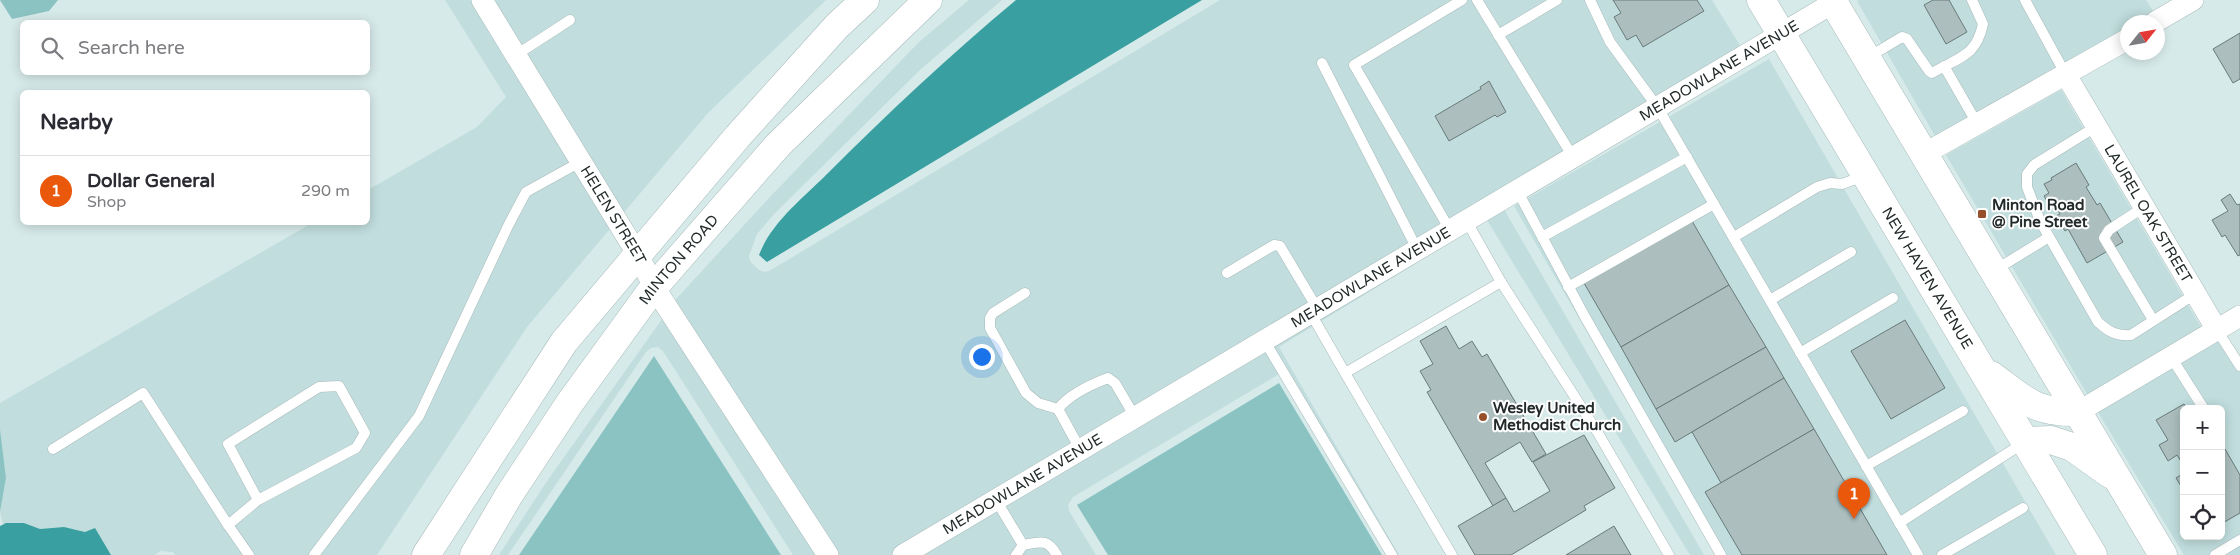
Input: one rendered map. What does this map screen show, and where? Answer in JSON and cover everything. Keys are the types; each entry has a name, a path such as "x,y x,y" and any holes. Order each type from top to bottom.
{"main road":[{"path":"426,555 564,342 738,136 837,26 865,0"},
{"name":"MINTON ROAD","path":"474,555 509,495 565,410 654,288 778,145 928,0"},
{"name":"NEW HAVEN AVENUE","path":"1761,0 2093,555"},
{"path":"1834,1 2163,555"},
{"path":"1978,365 2032,406 2056,412 2078,412"},
{"path":"2026,441 2050,440 2072,447 2118,479"}],"street":[{"name":"HELEN STREET","path":"482,0 638,254 654,288 828,555"},
{"path":"2165,17 2193,0"},
{"name":"MEADOWLANE AVENUE","path":"906,554 1314,310 1658,108 1834,1"},
{"path":"1924,154 2120,44"},
{"name":"LAUREL OAK STREET","path":"2066,75 2217,330"},
{"path":"2078,412 2240,316"}],"lane":[{"path":"1462,0 1354,65 1458,225 1501,282 1598,433 1669,555"},
{"path":"1477,0 1573,157"},
{"path":"1498,35 1557,0"},
{"path":"1590,0 1610,42 1658,108 1918,555"},
{"path":"1867,58 1902,37 1907,39 1929,72 1932,73 1970,52 1978,43 1983,24 1972,0"},
{"path":"2025,0 2066,75"},
{"path":"516,56 570,20"},
{"path":"1322,63 1417,249"},
{"path":"1944,66 1978,125"},
{"path":"2097,126 2045,158 2027,174 2027,187 2031,203 2098,322 2108,332 2130,335 2195,294"},
{"path":"1542,237 1687,157"},
{"path":"314,555 419,416 508,226 526,192 582,161"},
{"path":"1734,238 1817,187 1830,183 1842,184 1866,175"},
{"path":"1517,190 1568,287 1721,555"},
{"path":"1568,287 1714,204"},
{"path":"2144,206 2109,230 2104,238 2153,320"},
{"path":"1994,271 2049,237"},
{"path":"1227,273 1274,245 1280,246 1345,373 1452,555"},
{"path":"1770,300 1851,252"},
{"path":"1345,373 1501,282"},
{"path":"1025,293 993,313 990,318 990,328 1026,393 1038,403 1058,409 1080,449"},
{"path":"1800,353 1894,298"},
{"path":"2217,330 2240,366"},
{"path":"1264,340 1392,555"},
{"path":"2171,357 2201,405"},
{"path":"1058,409 1062,403 1108,378 1115,383 1135,417"},
{"path":"228,525 258,500 356,448 365,433 339,386 319,386 228,444 258,500"},
{"path":"53,449 142,393 228,525 250,555"},
{"path":"1866,466 1963,411"},
{"path":"1899,523 2026,441"},
{"path":"996,500 1023,545"},
{"path":"1942,555 2024,508"},
{"path":"2222,554 2240,540"},
{"path":"1023,545 1047,543 1056,555"},
{"path":"1016,555 1023,545"}],"shaded area":[{"path":"0,0 58,0 49,11 12,19"},
{"path":"445,0 826,0 708,113 527,327 377,555 175,555 173,552 160,551 155,555 111,555 95,529 85,532 64,527 40,529 24,523 3,524 0,512 6,478 0,429 0,403 309,225 370,225 370,189 477,127 506,97"},
{"path":"969,0 1002,0 921,69 775,213 757,234 749,256 750,261 759,270 765,272 771,270 1220,0 1712,0 1749,60 1504,206 1505,211 1704,555 1690,555 1487,220 1279,347 1399,555 1394,555 1281,373 1073,497 1068,505 1069,511 1096,555 793,555 663,351 658,347 651,348 646,352 508,555 499,555 545,484 677,298 769,198 919,42"},
{"path":"1016,0 1202,0 767,262 759,255 771,232 797,202 919,85"},
{"path":"2146,0 2153,11 2146,15 2120,15 2120,31 1935,136 1857,1"},
{"path":"1769,59 2056,555 1716,555 1514,206"},
{"path":"2061,90 2201,327 2087,394 1946,155"},
{"path":"2224,338 2240,367 2240,555 2184,555 2098,412"},
{"path":"654,356 781,555 519,555"},
{"path":"1279,383 1382,555 1108,555 1077,505"},
{"path":"0,429 6,478 0,512"},
{"path":"6,523 24,523 40,529 64,527 85,532 95,528 111,555 0,555 0,526"}],"building":[{"path":"1613,0 1697,0 1704,11 1643,47 1636,35 1627,40 1614,17 1621,13"},
{"path":"1933,0 1949,0 1967,32 1946,44 1924,5"},
{"path":"2240,33 2240,79 2233,83 2213,49"},
{"path":"1489,81 1506,112 1497,117 1495,115 1449,141 1435,116 1481,89 1480,87"},
{"path":"2076,163 2089,185 2086,187 2097,205 2100,203 2123,242 2087,263 2068,229 2065,231 2056,216 2060,214 2054,203 2050,206 2044,196 2049,193 2044,184"},
{"path":"2230,194 2237,205 2240,204 2240,255 2238,256 2225,235 2222,237 2212,220 2228,211 2221,200"},
{"path":"1692,221 1729,285 1621,347 1584,283"},
{"path":"1729,285 1766,347 1656,409 1621,347"},
{"path":"1905,320 1945,388 1891,419 1851,351"},
{"name":"Wesley United Methodist Church","path":"1446,326 1459,349 1472,341 1482,357 1487,354 1546,454 1532,462 1520,442 1485,463 1506,498 1493,506 1427,392 1431,390 1420,371 1433,364 1420,341"},
{"path":"1766,347 1784,378 1675,442 1656,409"},
{"path":"1784,378 1814,429 1721,483 1692,432"},
{"path":"2180,406 2180,460 2177,455 2168,461 2159,445 2168,440 2156,420"},
{"path":"1814,429 1887,555 1742,555 1705,492"},
{"path":"1584,435 1615,488 1584,506 1586,510 1511,555 1475,555 1458,526 1506,498 1514,512 1550,491 1533,462"},
{"path":"2225,449 2240,475 2240,513 2225,522"},
{"path":"2180,476 2180,484 2176,478"},
{"path":"1614,526 1631,555 1566,555"}],"place":[{"name":"Minton Road @ Pine Street","path":"1982,214"},
{"name":"Wesley United Methodist Church","path":"1483,417"},
{"name":"Dollar General","path":"1854,519"}]}
